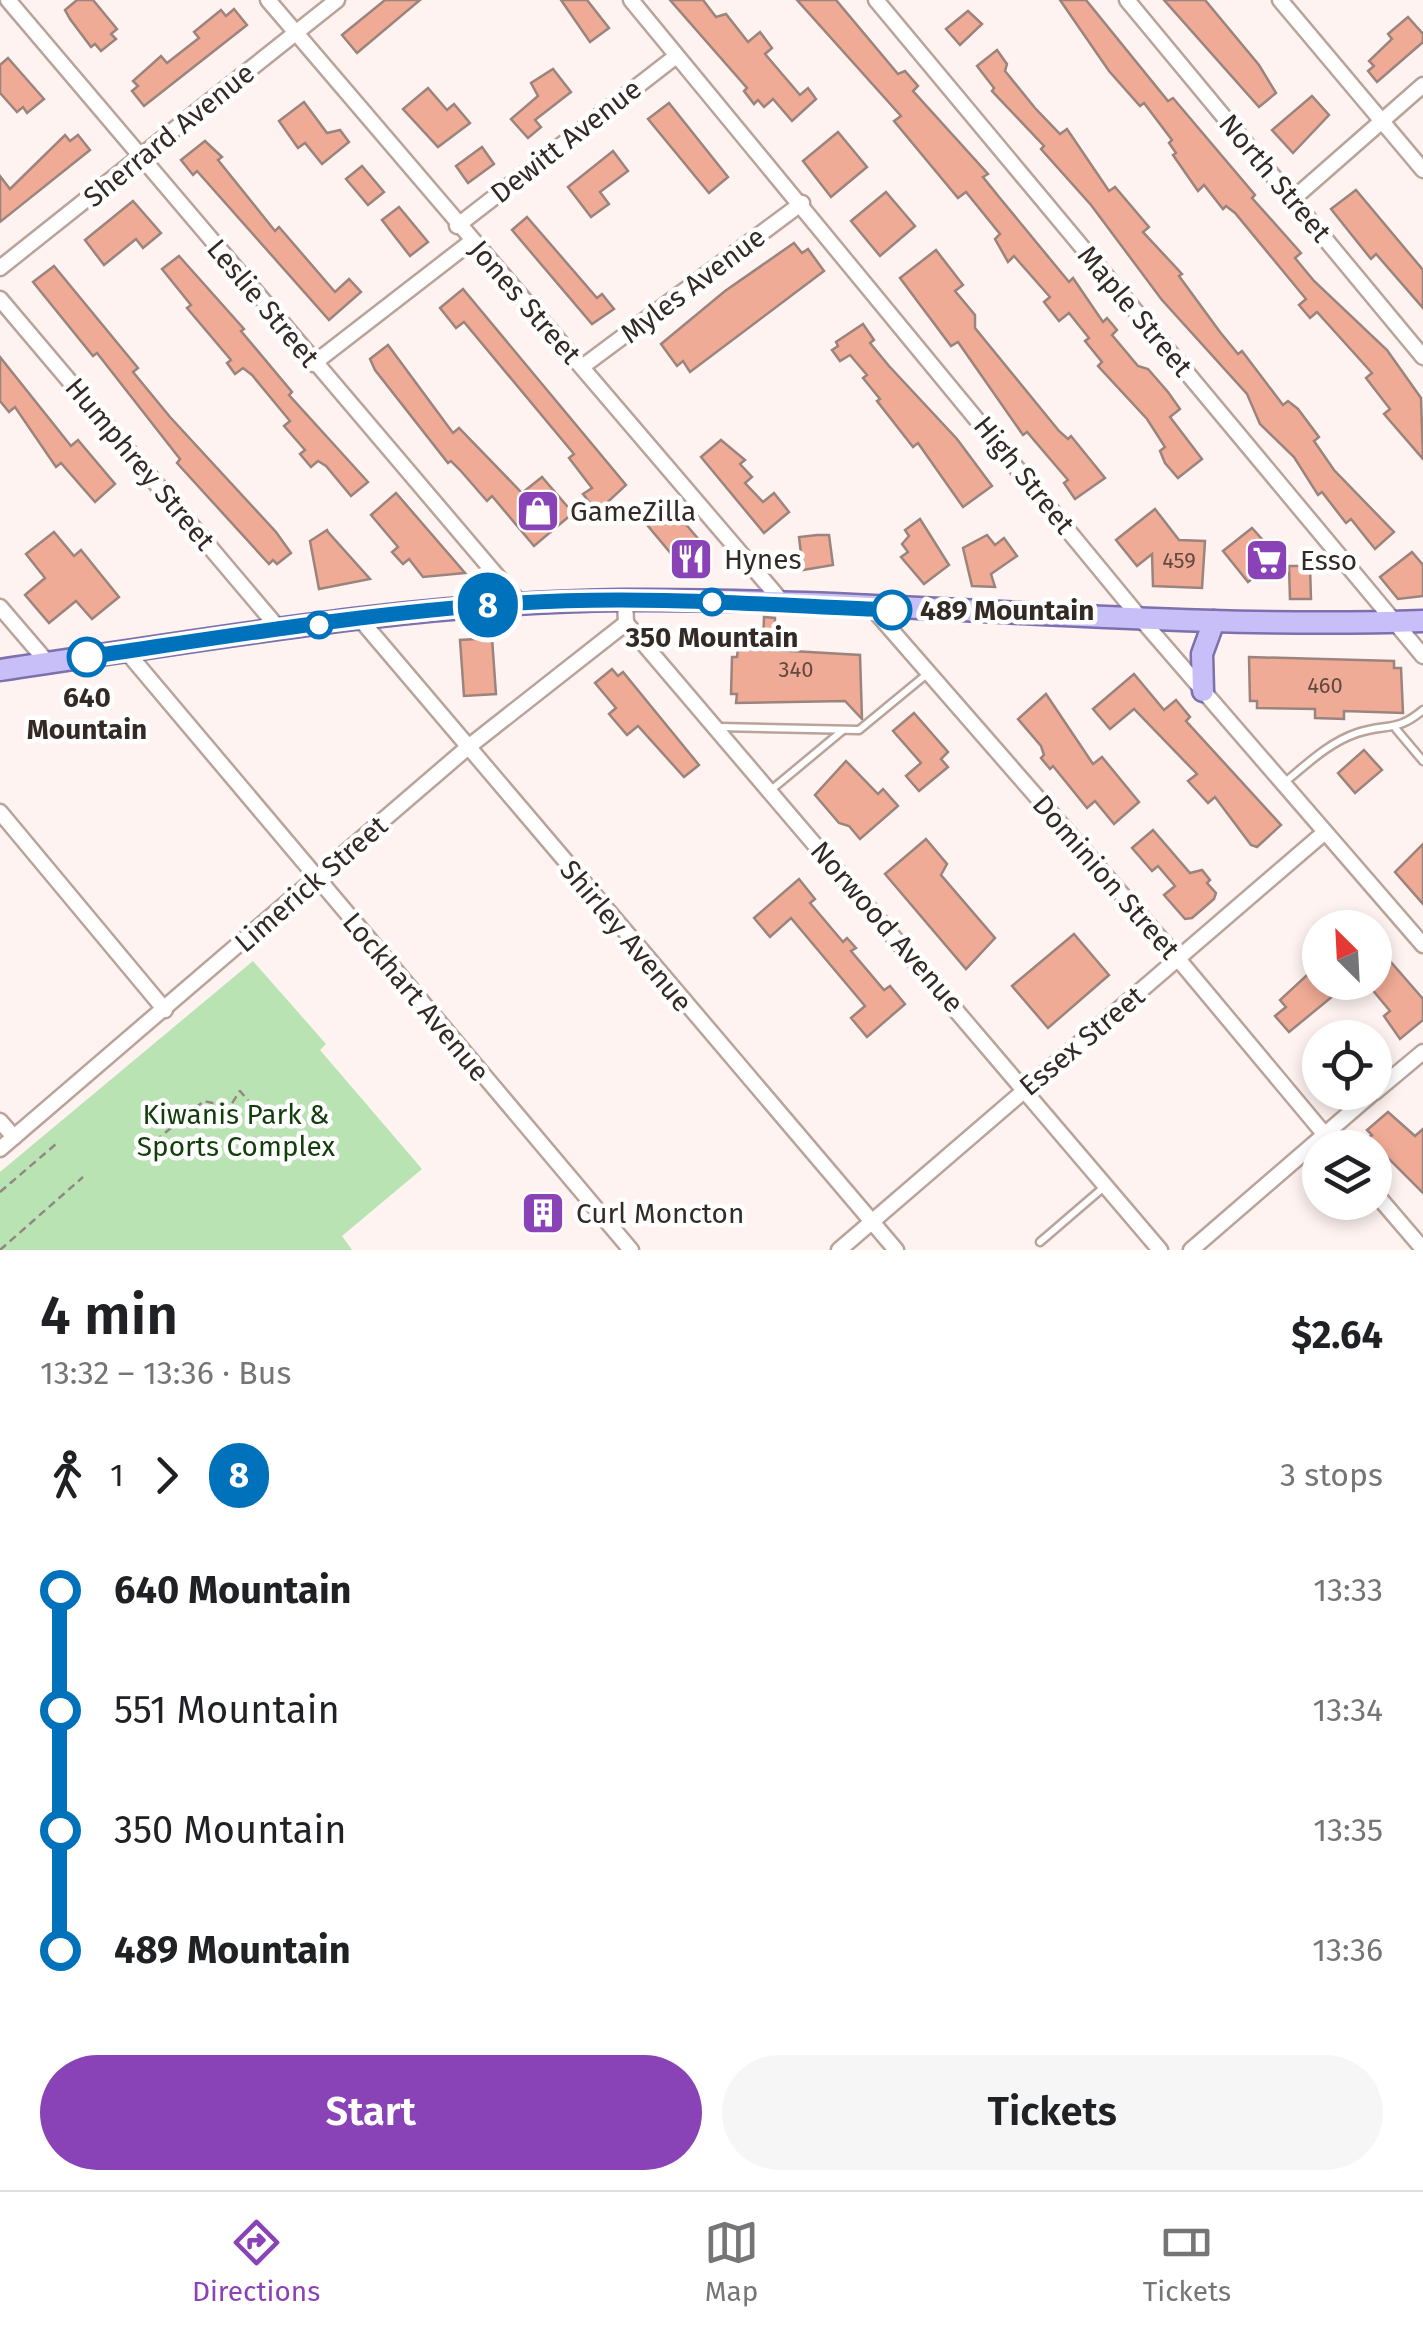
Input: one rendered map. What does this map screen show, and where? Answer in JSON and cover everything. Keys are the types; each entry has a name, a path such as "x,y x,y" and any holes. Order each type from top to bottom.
{"main road":[{"path":"0,670 360,619 520,603 626,600 1214,621 1423,620"},
{"path":"1202,691 1202,654 1214,621"}],"street":[{"name":"Leslie Street","path":"8,0 520,603"},
{"name":"Jones Street","path":"268,0 457,226 784,604"},
{"name":"Sherrard Avenue","path":"0,268 336,0"},
{"name":"High Street","path":"631,0 802,202 1141,619 1423,945"},
{"name":"Maple Street","path":"876,0 1423,656"},
{"name":"North Street","path":"1127,0 1423,357"},
{"path":"1280,0 1423,170"},
{"name":"Dewitt Avenue","path":"457,226 675,56"},
{"path":"1293,198 1423,85"},
{"name":"Myles Avenue","path":"582,368 802,202"},
{"path":"314,364 472,241"},
{"name":"Humphrey Street","path":"0,298 280,630"},
{"path":"626,600 626,622"},
{"path":"0,607 48,663"},
{"name":"Dominion Street","path":"873,609 1179,960 1321,1130"},
{"name":"Shirley Avenue","path":"360,619 896,1250"},
{"name":"Norwood Avenue","path":"626,622 1160,1250"},
{"name":"Limerick Street","path":"0,1149 318,880 467,748 626,622"},
{"name":"Lockhart Avenue","path":"126,651 631,1250"},
{"path":"0,812 165,1010"},
{"name":"Essex Street","path":"838,1250 1325,832"},
{"path":"1392,1078 1423,1052"},
{"path":"1329,1130 1353,1110"},
{"path":"0,1122 14,1138"},
{"path":"1190,1250 1302,1153"},
{"path":"1392,1213 1423,1249"}],"lane":[{"path":"716,727 860,730 928,673"},
{"path":"1283,784 1324,749 1359,732 1396,729 1423,710"},
{"path":"770,791 844,729"},
{"path":"1396,729 1423,762"},
{"path":"1040,1242 1106,1186"}],"path":[{"path":"225,1114 240,1091 252,1105"},
{"path":"155,1141 204,1101 230,1107"},
{"path":"0,1192 56,1144"},
{"path":"0,1250 83,1177"}],"green space":[{"name":"Kiwanis Park & Sports Complex","path":"253,961 326,1044 320,1050 422,1169 342,1236 352,1250 0,1250 0,1172"}],"building":[{"path":"77,0 93,0 117,29 111,34 116,39 101,51 95,44 91,47 65,10"},
{"path":"385,0 420,0 357,53 342,35"},
{"path":"561,0 587,0 609,28 590,42"},
{"path":"670,0 703,0 716,17 726,14 748,42 760,32 772,48 765,54 800,95 808,88 816,99 792,121 773,99 764,107 758,100 754,104 744,91 747,88"},
{"path":"797,0 836,0 898,74 905,71 918,86 913,91 988,174 983,177 999,197 1069,282 1073,278 1103,322 1107,318 1117,330 1112,335 1138,366 1148,369 1168,392 1180,409 1170,417 1202,459 1178,478 1165,463 1160,451 1165,447 1147,419 1098,366 1102,362 1085,341 1089,338 1069,313 1059,321 1044,302 1050,297 1014,256 1008,262 995,239 1000,234 966,192 958,198 894,121 901,116"},
{"path":"1060,0 1086,0 1168,101 1173,98 1255,195 1252,198 1301,253 1295,258 1314,281 1387,350 1421,398 1423,459 1384,414 1390,409 1366,378 1372,373 1317,312 1310,318 1299,305 1306,299 1235,213 1226,206 1223,209 1204,185 1198,191 1173,155 1176,153 1169,143 1172,140 1144,103 1140,106 1109,71"},
{"path":"1164,0 1205,0 1259,65 1276,93 1259,107"},
{"path":"234,9 247,25 144,106 132,91 138,86 133,81 161,56 167,63 199,38 194,32 221,10 226,16"},
{"path":"968,11 982,24 960,45 946,29"},
{"path":"1408,17 1423,34 1423,42 1377,82 1368,71 1374,66 1369,61 1392,39 1388,34"},
{"path":"997,50 1007,64 1005,71 1035,108 1060,134 1067,129 1109,191 1115,187 1149,227 1143,232 1182,274 1179,276 1220,332 1238,354 1242,351 1283,405 1288,401 1298,409 1319,437 1314,441 1334,470 1394,532 1375,549 1351,519 1346,523 1322,492 1318,495 1294,457 1260,424 1247,394 1162,300 1091,205 1041,149 1044,146 992,91 994,88 977,66"},
{"path":"8,58 44,99 27,113 23,107 17,112 0,93 0,65"},
{"path":"553,69 571,92 535,120 541,127 528,138 511,119 538,96 531,83"},
{"path":"428,88 447,110 454,104 470,123 438,147 403,109"},
{"path":"1312,96 1329,115 1293,153 1272,130"},
{"path":"304,102 327,133 340,130 349,142 322,164 305,143 298,148 279,121"},
{"path":"669,103 728,177 709,193 648,119"},
{"path":"838,132 867,167 831,197 803,161"},
{"path":"65,135 70,141 78,135 90,150 0,222 0,176 10,189"},
{"path":"205,141 222,157 218,160 275,231 279,227 335,292 349,279 361,292 329,320 197,171 193,175 181,160"},
{"path":"482,147 494,164 468,183 456,166"},
{"path":"613,151 628,171 600,192 609,204 591,217 568,187"},
{"path":"362,166 384,192 368,205 346,179"},
{"path":"1356,190 1423,270 1423,308 1376,254 1371,259 1331,209"},
{"path":"886,192 915,226 880,256 851,221"},
{"path":"133,201 161,233 143,248 136,239 104,265 85,240"},
{"path":"399,207 428,242 410,256 382,220"},
{"path":"527,217 597,298 602,294 614,309 592,324 512,230"},
{"path":"794,243 802,253 808,249 824,271 690,372 683,361 677,366 661,344 725,291"},
{"path":"936,250 963,285 955,291 975,315 975,328 1059,431 1068,439 1071,436 1105,478 1075,499 1064,483 1068,480 1027,432 1023,435 958,342 951,346 900,278"},
{"path":"179,256 244,329 241,331 292,392 289,395 368,482 351,496 326,466 318,461 311,467 300,454 305,450 284,426 290,421 252,375 243,368 235,374 227,363 231,360 187,308 191,305 162,269"},
{"path":"54,266 138,368 133,372 170,417 291,553 277,564 273,560 269,564 177,463 180,459 97,353 93,356 33,282"},
{"path":"463,289 626,485 597,512 583,494 592,488 569,458 574,454 464,322 456,328 440,308"},
{"path":"863,324 874,340 870,343 957,439 992,486 963,507 918,443 913,447 877,401 880,399 863,378 867,375 850,355 840,361 832,350 838,346 836,342"},
{"path":"388,345 453,433 459,428 522,493 542,477 573,513 534,546 492,496 487,501 451,461 448,463 375,370 370,359"},
{"path":"0,357 71,446 78,440 115,484 95,502 61,463 56,467 15,407 9,412 0,401"},
{"path":"721,440 745,460 740,464 752,477 745,483 763,502 774,493 789,512 764,533 701,457"},
{"path":"396,493 465,573 423,577 409,559 403,564 392,552 398,547 371,515"},
{"path":"660,506 665,512 671,507 707,549 693,561 678,562 648,526 652,522 648,517"},
{"path":"1155,509 1179,540 1205,541 1202,588 1153,586 1152,554 1137,566 1116,540"},
{"path":"920,519 949,565 924,584 901,557 908,552 902,544 909,536 905,530"},
{"path":"1252,528 1279,558 1248,582 1223,551"},
{"path":"327,530 370,579 319,589 310,541"},
{"path":"54,532 74,556 81,550 119,597 92,619 76,601 49,623 25,595 45,578 26,554"},
{"path":"829,535 833,565 803,570 799,537"},
{"path":"987,535 995,545 1004,538 1017,556 991,574 995,587 972,586 963,548"},
{"path":"1412,552 1423,565 1423,596 1398,599 1380,577"},
{"path":"1289,566 1310,566 1311,599 1290,599"},
{"path":"764,617 775,618 775,650 860,655 862,719 845,701 736,703 737,694 731,694 732,657 737,657 738,649 763,649"},
{"path":"492,638 496,694 464,696 460,640"},
{"path":"1249,657 1394,661 1394,668 1401,668 1403,713 1344,711 1344,719 1315,718 1315,709 1257,708 1257,701 1250,701"},
{"path":"612,669 618,676 623,672 699,765 684,777 638,726 627,735 609,714 616,708 595,683"},
{"path":"1134,674 1164,710 1176,700 1190,717 1186,721 1281,825 1257,847 1251,845 1215,797 1208,803 1188,781 1197,774 1134,709 1110,729 1093,709"},
{"path":"1046,694 1093,764 1102,757 1139,802 1114,824 1095,801 1087,808 1053,766 1050,769 1041,758 1041,746 1018,719"},
{"path":"914,713 948,752 941,759 948,767 919,791 906,776 921,763 893,731"},
{"path":"1364,750 1382,770 1355,793 1338,773"},
{"path":"846,761 878,794 883,789 898,806 860,839 849,826 839,823 815,795"},
{"path":"1153,830 1190,873 1202,870 1216,893 1192,918 1185,919 1164,895 1175,886 1158,866 1152,871 1132,848"},
{"path":"926,839 947,864 941,875 995,938 966,969 885,874"},
{"path":"1423,844 1423,904 1395,872"},
{"path":"799,879 815,899 810,903 843,942 847,938 856,948 851,951 884,990 890,986 905,1004 867,1037 851,1018 865,1006 791,918 770,937 754,918"},
{"path":"1074,934 1109,975 1048,1028 1012,986"},
{"path":"1392,963 1423,999 1423,1020 1400,1039 1392,1020 1384,1016 1390,1011 1381,1000 1392,1000"},
{"path":"1302,980 1302,1000 1328,1000 1289,1032 1275,1016 1286,1007 1280,1000"},
{"path":"1388,1112 1415,1136 1423,1129 1423,1193 1392,1162 1392,1130 1367,1130"}],"bus line":[{"name":"8","path":"87,657 424,611 520,603 626,600 892,610"}],"place":[{"name":"GameZilla","path":"538,511"},
{"name":"Hynes","path":"691,559"},
{"name":"Esso","path":"1267,560"},
{"name":"350 Mountain","path":"712,602"},
{"name":"489 Mountain","path":"892,610"},
{"name":"640 Mountain","path":"87,657"},
{"name":"Curl Moncton","path":"543,1213"}]}
